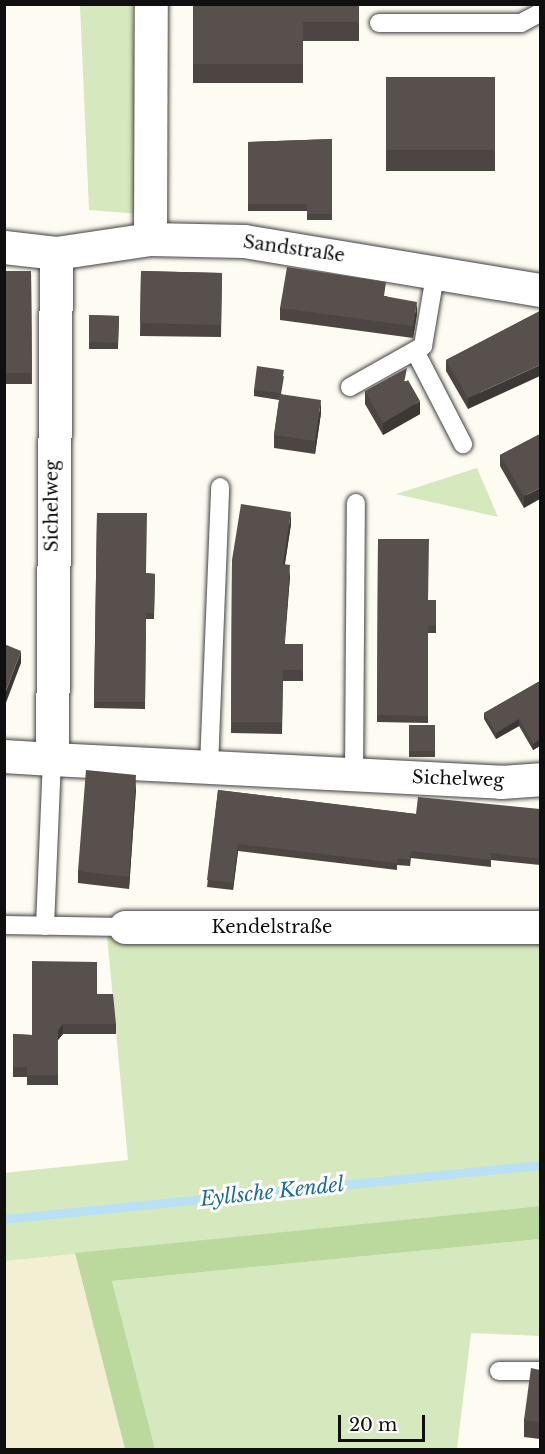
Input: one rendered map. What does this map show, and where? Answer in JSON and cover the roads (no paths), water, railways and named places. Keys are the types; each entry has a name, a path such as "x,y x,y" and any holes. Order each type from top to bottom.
{"street":[{"path":"150,239 151,4"},
{"name":"Sandstraße","path":"4,247 56,253 150,239 244,241 436,270 540,290"},
{"name":"Sichelweg","path":"52,759 56,253"},
{"name":"Sichelweg","path":"4,756 501,782 540,779"},
{"name":"Kendelstraße","path":"125,927 540,927"}],"lane":[{"path":"379,23 521,23 540,13"},
{"path":"350,387 423,346 436,270"},
{"path":"415,351 464,444"},
{"path":"209,766 219,487"},
{"path":"354,774 356,503"},
{"path":"45,926 52,759"},
{"name":"Kendelstraße","path":"4,925 125,927"},
{"path":"499,1371 540,1371"}],"waterway":[{"name":"Eyllsche Kendel","path":"4,1219 540,1165"}]}
